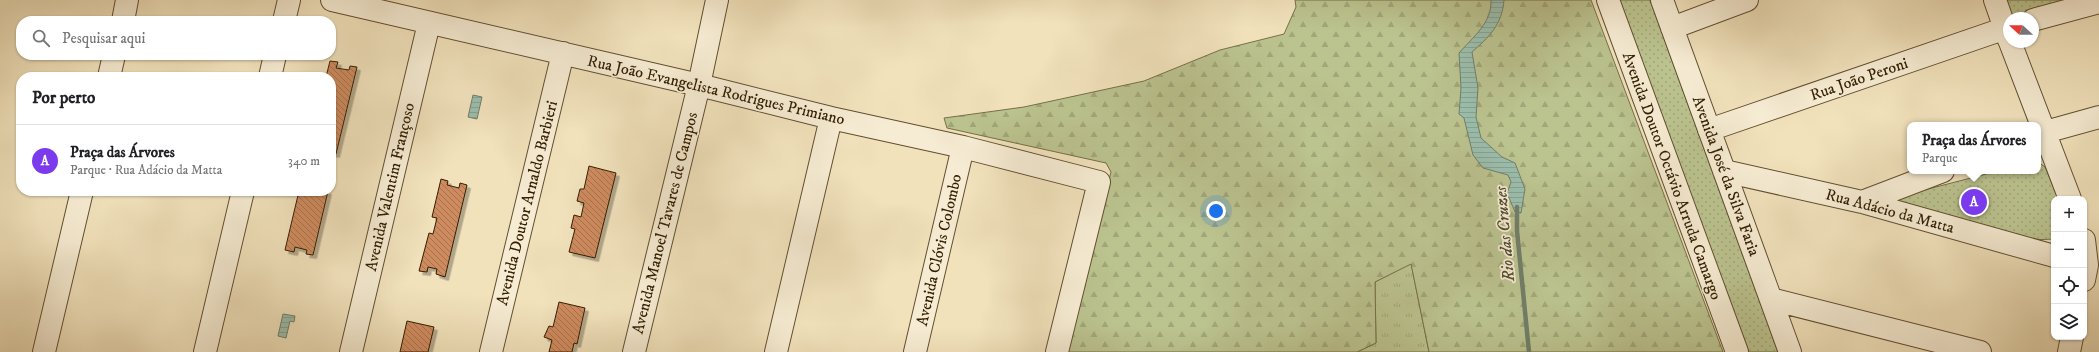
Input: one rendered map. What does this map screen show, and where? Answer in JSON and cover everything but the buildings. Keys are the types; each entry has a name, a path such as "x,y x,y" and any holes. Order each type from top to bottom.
{"street":[{"path":"123,16 128,0"},
{"path":"285,16 289,0"},
{"name":"Rua João Evangelista Rodrigues Primiano","path":"332,0 699,85 831,118 963,147 1099,182 1058,352"},
{"name":"Avenida Manoel Tavares de Campos","path":"634,352 699,85 716,0"},
{"name":"Avenida Doutor Octávio Arruda Camargo","path":"1608,0 1737,352"},
{"name":"Avenida José da Silva Faria","path":"1662,0 1790,352"},
{"path":"1672,28 1748,0"},
{"path":"1995,0 2003,21"},
{"path":"2039,18 2099,2"},
{"name":"Avenida Valentim Françoso","path":"351,352 429,22"},
{"name":"Rua João Peroni","path":"1709,130 2003,36"},
{"path":"2013,48 2038,122"},
{"name":"Avenida Doutor Arnaldo Barbieri","path":"491,352 563,54"},
{"path":"110,72 113,60"},
{"path":"271,72 275,60"},
{"path":"2069,196 2042,133 2099,117"},
{"path":"776,352 831,118"},
{"name":"Avenida Clóvis Colombo","path":"915,352 963,147"},
{"name":"Rua Adácio da Matta","path":"1724,171 1862,202 2051,255"},
{"path":"1862,202 1935,174"},
{"path":"44,352 81,196"},
{"path":"205,352 242,196"},
{"path":"2087,234 2099,232"},
{"path":"2087,257 2089,269"},
{"path":"1771,299 1980,352"},
{"path":"2069,352 2071,340"}],"green space":[{"path":"1295,0 1591,0 1723,352 1429,352 1411,264 1375,282 1376,343 1357,352 1068,352 1111,172 1106,163 947,128 944,118 1024,107 1144,81 1220,50 1284,34 1296,7"},
{"path":"1616,0 1650,0 1778,352 1743,352"},
{"path":"2005,0 2086,0 2039,14 2039,12 2010,11"},
{"path":"2041,164 2045,167 2057,196 2051,196 2051,239 2032,240 1894,200 1897,197 1986,174 2041,174"},
{"path":"1411,263 1429,352 1357,352 1376,343 1375,282"}],"shaded area":[{"path":"1491,0 1504,0 1503,9 1501,17 1494,30 1472,52 1478,88 1476,117 1481,138 1502,157 1515,163 1525,189 1521,213 1515,212 1507,193 1511,182 1508,175 1483,168 1473,155 1464,118 1459,114 1461,88 1459,53 1485,23"},
{"path":"473,95 482,97 477,119 468,117"},
{"path":"283,314 295,316 294,322 290,321 286,338 278,336"}],"waterway":[{"name":"Rio das Cruzes","path":"1517,207 1517,231 1529,352"}],"place":[{"name":"Praça das Árvores","path":"1974,202"}]}
